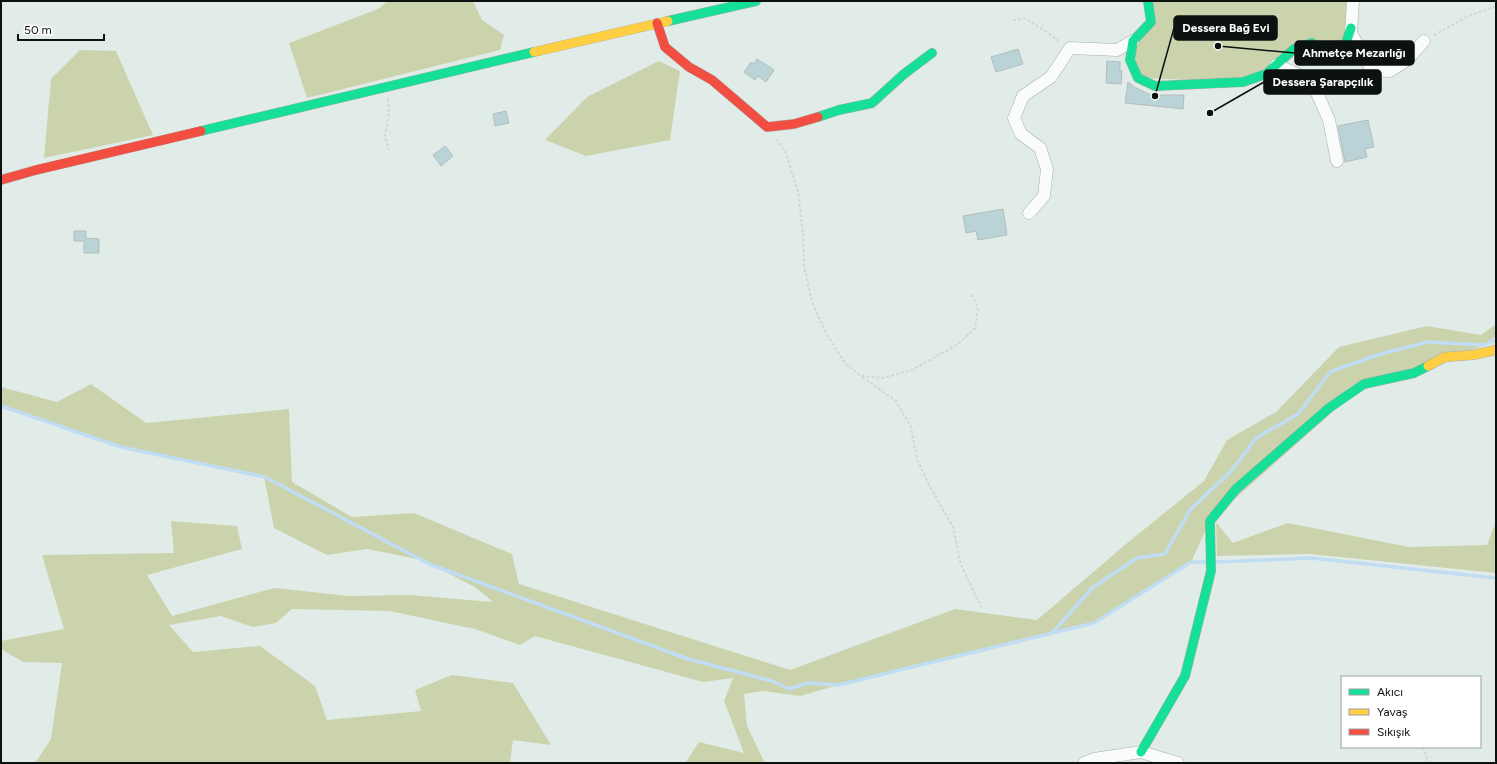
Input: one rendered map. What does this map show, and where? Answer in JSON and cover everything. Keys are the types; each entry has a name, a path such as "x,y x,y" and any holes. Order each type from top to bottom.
{"street":[{"path":"1,180 36,170 387,86 756,1"},
{"path":"1029,213 1044,196 1047,169 1040,148 1021,134 1014,118 1023,96 1051,77 1070,48 1117,50 1133,41 1151,22 1148,1"},
{"path":"1353,1 1351,32 1372,70 1390,71 1407,60 1424,41"},
{"path":"657,23 665,47 690,67 712,80 767,127 794,124 839,110 872,103 904,74 932,53"},
{"path":"1133,41 1130,60 1138,78 1155,86 1243,82 1266,74 1294,49 1312,43 1327,56 1344,49 1351,28"},
{"path":"1276,64 1298,74 1316,93 1329,120 1337,161"},
{"path":"1141,752 1185,676 1211,571 1210,521 1236,489 1329,408 1364,384 1414,373 1445,357 1473,355 1496,350"},
{"path":"1084,763 1141,752 1178,763"}],"path":[{"path":"1424,41 1471,15 1496,6"},
{"path":"1013,20 1024,18 1070,48"},
{"path":"387,86 389,114 385,136 389,150"},
{"path":"767,127 786,153 798,192 803,232 804,266 812,302 830,340 845,362 860,376 896,401 912,427 917,459 930,487 953,527 961,565 982,607"},
{"path":"860,376 883,378 912,370 957,345 975,328 978,308 971,294"},
{"path":"1423,748 1427,763"}],"green space":[{"path":"388,1 473,1 482,20 504,35 500,50 307,98 289,43 378,9"},
{"path":"1147,1 1353,1 1351,33 1327,56 1312,43 1243,82 1138,78 1133,41 1151,22"},
{"path":"80,50 116,51 153,135 44,158 51,79"},
{"path":"659,61 680,71 670,140 586,156 545,140 587,97"},
{"path":"1496,324 1496,342 1364,384 1210,521 1191,562 1094,623 838,685 800,696 763,691 744,694 747,726 765,763 685,763 699,742 744,753 724,701 733,678 703,682 535,636 520,645 475,629 389,611 292,609 276,623 253,627 221,616 169,625 193,652 260,646 315,686 327,720 421,711 415,690 452,675 513,683 551,745 513,740 510,763 35,763 51,739 62,663 23,662 1,649 1,641 64,629 42,555 174,553 171,521 237,526 242,549 147,575 172,616 274,588 349,596 409,595 493,602 475,587 422,560 367,549 327,555 274,528 264,477 121,447 1,406 1,387 57,402 91,384 146,423 289,409 292,482 352,517 414,513 512,554 519,584 790,670 955,609 1037,620 1126,544 1204,481 1227,440 1276,412 1339,347 1427,326 1481,335"},
{"path":"1496,521 1496,573 1310,554 1217,556 1216,522 1233,543 1288,523 1409,547 1487,545"}],"building":[{"path":"1018,49 1023,64 996,72 991,57"},
{"path":"757,59 774,70 766,82 758,76 755,80 744,72 751,62 754,64"},
{"path":"1107,61 1120,62 1120,71 1122,71 1121,84 1106,83"},
{"path":"1128,82 1134,87 1151,95 1184,95 1183,109 1125,103"},
{"path":"506,111 509,123 495,126 493,114"},
{"path":"1368,120 1374,147 1365,149 1367,157 1345,162 1338,126"},
{"path":"445,146 453,156 441,166 433,155"},
{"path":"1003,209 1007,235 978,240 976,231 966,233 963,216"},
{"path":"74,231 86,231 86,238 99,239 99,253 84,253 84,241 74,241"}],"waterway":[{"path":"1052,633 1092,588 1137,558 1165,554 1190,510 1232,470 1256,438 1298,414 1330,372 1377,355 1428,342 1485,345 1496,338"},
{"path":"1,406 121,447 265,477 429,564 688,659 772,681 789,689 808,683 838,685 1094,623 1191,562 1206,562"},
{"path":"1216,562 1311,558 1496,578"}],"traffic: fast":[{"path":"668,21 756,1"},
{"path":"1148,1 1151,22 1133,41 1130,60 1138,78 1155,86 1243,82 1266,74 1294,49 1312,43 1327,56 1344,49 1351,28"},
{"path":"201,131 534,52"},
{"path":"818,117 839,110 872,103 904,74 932,53"},
{"path":"1141,752 1185,676 1211,571 1210,521 1236,489 1329,408 1364,384 1414,373 1428,366"}],"traffic: slow":[{"path":"534,52 668,21"},
{"path":"1428,366 1445,357 1473,355 1496,350"}],"traffic: jam":[{"path":"657,23 665,47 689,67 712,80 767,127 794,124 818,117"},
{"path":"1,180 36,170 201,131"}],"place":[{"name":"Ahmetçe Mezarlığı","path":"1218,46"},
{"name":"Dessera Bağ Evi","path":"1155,96"},
{"name":"Dessera Şarapçılık","path":"1210,113"}]}
